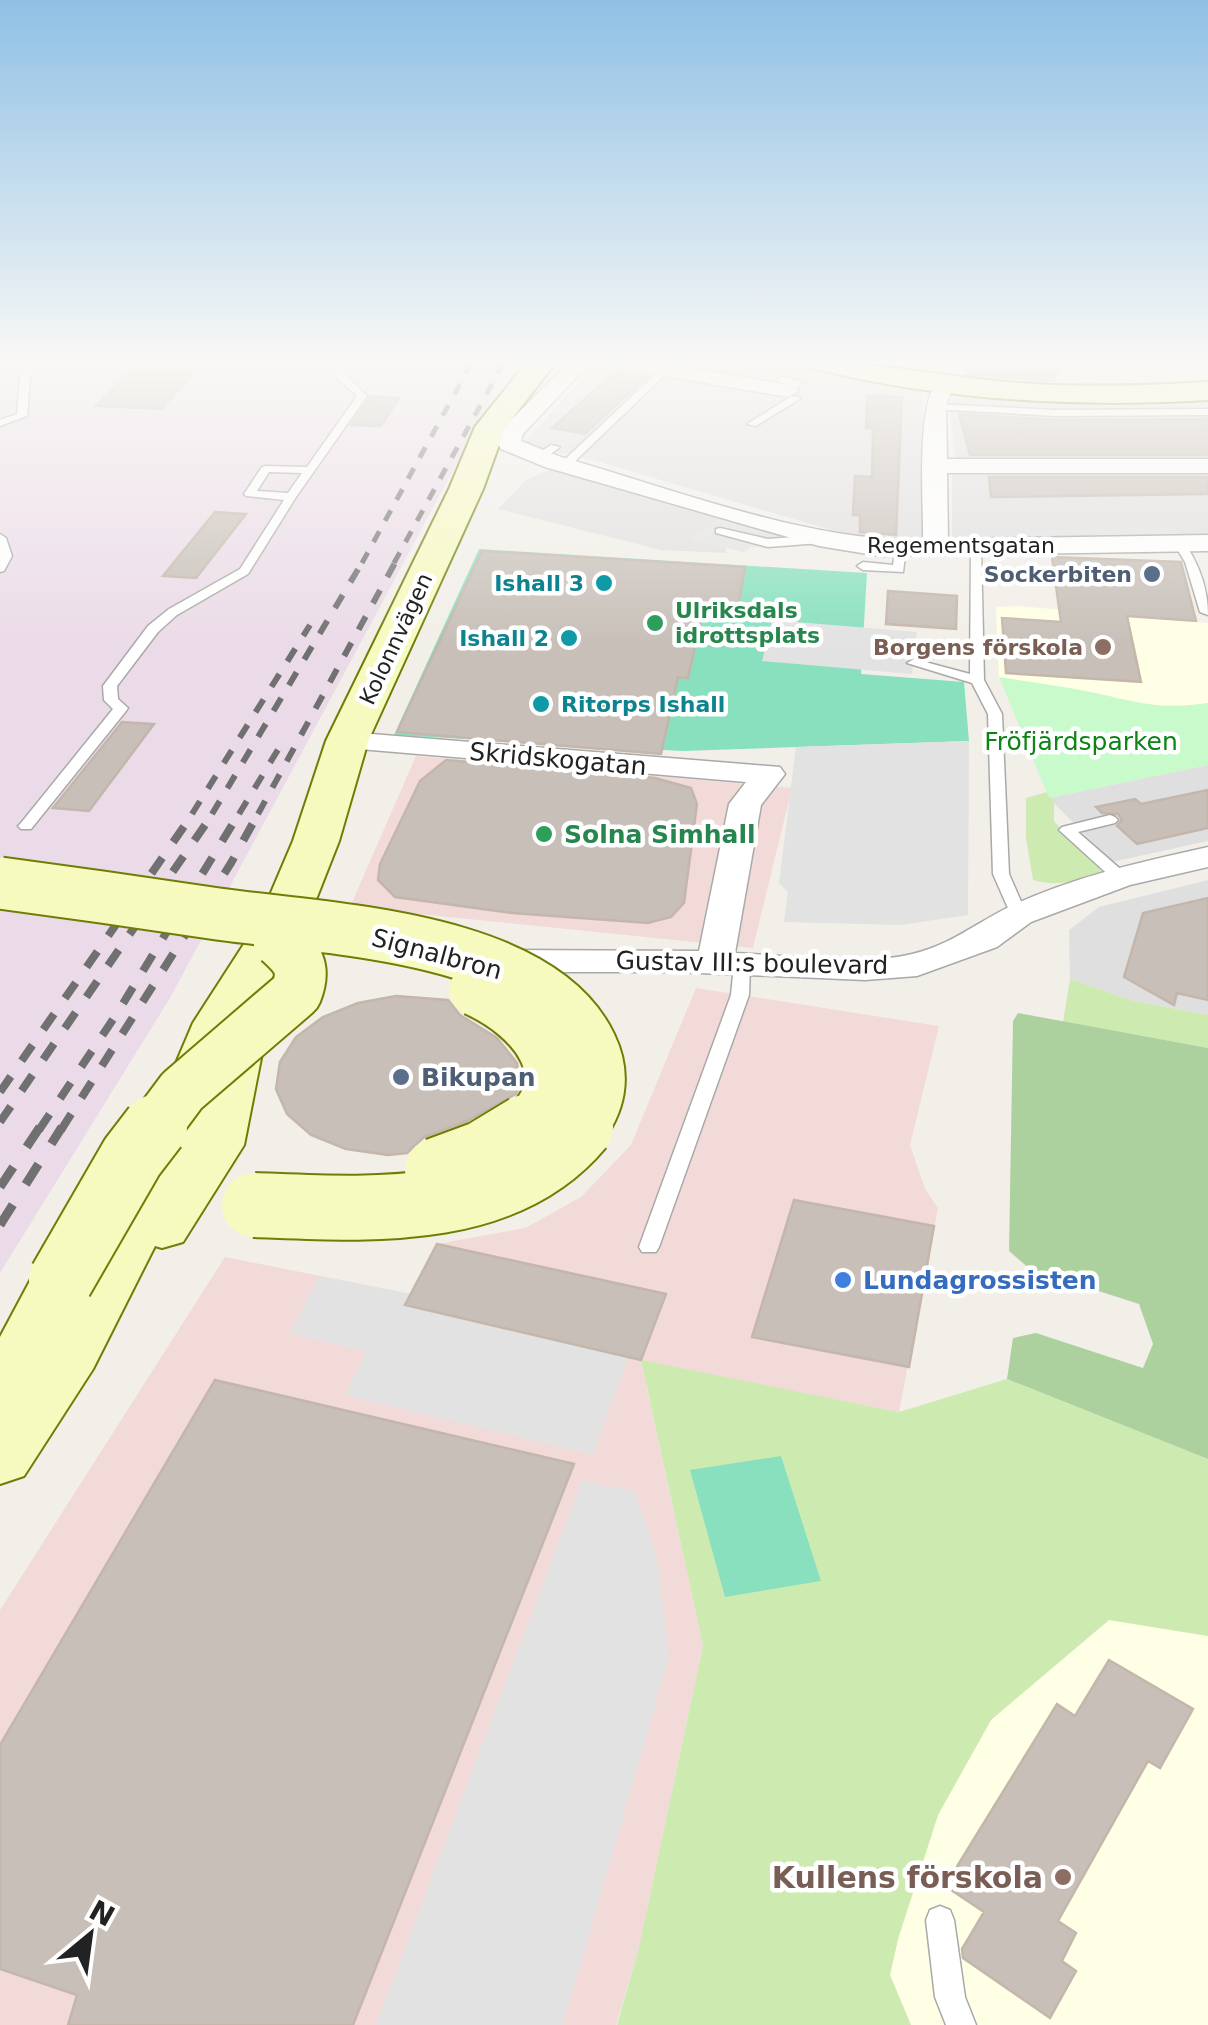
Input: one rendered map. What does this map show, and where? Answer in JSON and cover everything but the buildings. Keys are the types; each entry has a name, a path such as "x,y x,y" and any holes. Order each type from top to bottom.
{"street":[{"name":"Kolonnvägen","path":"0,1456 70,1351 156,1183 197,1070 220,1023 278,935 316,841 347,741 479,456"},
{"name":"Regementsgatan","path":"555,456 820,539 900,548 1208,543"},
{"path":"936,548 939,456"},
{"path":"938,466 1208,466"},
{"name":"Skridskogatan","path":"347,741 768,774 745,804 729,964"},
{"name":"Gustav III:s boulevard","path":"278,935 468,959 865,969 917,965 984,939 1019,915 1120,877 1208,857"},
{"name":"Signalbron","path":"0,884 312,927 438,949 511,973 544,990 575,1019 594,1051 600,1082 592,1113 548,1160 515,1178 473,1193 382,1206 254,1204"},
{"name":"Signalbron","path":"0,900 278,935 420,972 479,992 508,1008 533,1029 554,1075 550,1099 528,1125 499,1146 416,1176 335,1185 265,1179 230,1164 203,1165"},
{"name":"Kolonnvägen","path":"70,1351 118,1302 140,1272 159,1231 203,1165 236,1050 271,979 278,935"},
{"path":"0,1401 60,1280 132,1156 182,1091 296,992 304,976 301,961 278,935"},
{"name":"Kolonnvägen","path":"197,1070 195,1116 186,1160 203,1165"},
{"path":"203,1165 214,1200 254,1204"},
{"name":"Kolonnvägen","path":"140,1272 208,1214 254,1204"}],"lane":[{"path":"26,826 121,708 111,700 110,686 133,653 173,612 215,592 244,571 318,456"},
{"path":"292,497 250,494 266,468 308,470"},
{"path":"720,530 768,543 820,539"},
{"path":"0,538 6,556 0,568"},
{"path":"1180,544 1191,562 1206,612"},
{"path":"863,566 899,568 900,548"},
{"path":"975,548 977,680 995,714 1001,874 1019,915"},
{"path":"914,663 977,680"},
{"path":"1110,820 1068,830 1120,877"},
{"path":"648,1247 740,995 729,964"},
{"path":"940,1920 950,1997 961,2025"}],"shaded area":[{"path":"0,456 461,456 170,998 0,1273"},
{"path":"578,456 923,456 925,543 858,538"},
{"path":"955,456 1208,456 1208,463 956,462"},
{"path":"551,469 723,517 692,539 726,548 726,553 661,550 498,509 526,480"},
{"path":"952,472 1208,472 1208,538 952,545"},
{"path":"723,517 795,537 777,548 751,547 744,552 691,540"},
{"path":"1175,527 1181,535 1030,539 1026,531"},
{"name":"Borgens förskola","path":"996,607 1208,623 1208,703 1179,707 1137,705 1110,696 999,677"},
{"path":"772,620 917,632 912,674 762,661"},
{"path":"969,741 968,915 901,925 784,922 788,892 779,883 796,747"},
{"name":"Solna Simhall","path":"416,756 792,788 753,948 350,907"},
{"path":"1208,765 1208,841 1112,862 1049,798"},
{"path":"1208,880 1208,1015 1134,1001 1070,979 1069,930 1099,907"},
{"path":"696,988 939,1026 910,1145 925,1189 938,1208 899,1412 641,1361 703,1646 639,1947 616,2025 0,2025 0,1610 225,1257 411,1294 437,1244 525,1228 581,1197 631,1145"},
{"path":"319,1276 411,1294 406,1306 628,1357 593,1455 345,1395 366,1352 290,1333"},
{"path":"582,1480 635,1492 657,1559 669,1657 563,2025 376,2025"},
{"name":"Kullens förskola","path":"1109,1620 1208,1636 1208,2025 911,2025 890,1975 938,1815 991,1720"}],"green space":[{"name":"Ulriksdals idrottsplats","path":"479,549 867,573 861,674 964,682 969,741 682,751 394,735"},
{"name":"Fröfjärdsparken","path":"999,677 1157,705 1208,703 1208,765 1049,798"},
{"path":"1047,792 1054,803 1054,821 1103,873 1068,882 1033,880 1026,838 1026,798"},
{"path":"1070,979 1134,1001 1208,1015 1208,1048 1063,1022"},
{"path":"1018,1013 1208,1048 1208,1459 1007,1379 1013,1338 1036,1333 1143,1368 1153,1344 1139,1304 1086,1287 1048,1285 1009,1251 1013,1021"},
{"path":"641,1360 899,1412 1007,1379 1208,1459 1208,1636 1109,1620 991,1720 938,1815 898,1939 890,1975 911,2025 617,2025 639,1947 703,1646"},
{"path":"781,1456 821,1581 725,1597 690,1470"}],"railway":[{"path":"362,563 420,456"},
{"path":"394,563 452,456"},
{"path":"212,814 363,561"},
{"path":"258,814 396,561"},
{"path":"192,814 310,625"},
{"path":"239,814 282,743"},
{"path":"0,1092 194,812"},
{"path":"0,1122 214,812"},
{"path":"39,1130 116,1015 240,812"},
{"path":"61,1130 231,863 259,812"},
{"path":"0,1187 40,1127"},
{"path":"0,1225 62,1127"}],"place":[{"name":"Sockerbiten","path":"1152,574"},
{"name":"Ishall 3","path":"604,583"},
{"name":"Ulriksdals idrottsplats","path":"655,623"},
{"name":"Ishall 2","path":"569,638"},
{"name":"Borgens förskola","path":"1103,647"},
{"name":"Ritorps Ishall","path":"541,704"},
{"name":"Solna Simhall","path":"544,834"},
{"name":"Bikupan","path":"401,1077"},
{"name":"Lundagrossisten","path":"843,1280"},
{"name":"Kullens förskola","path":"1063,1877"}]}
